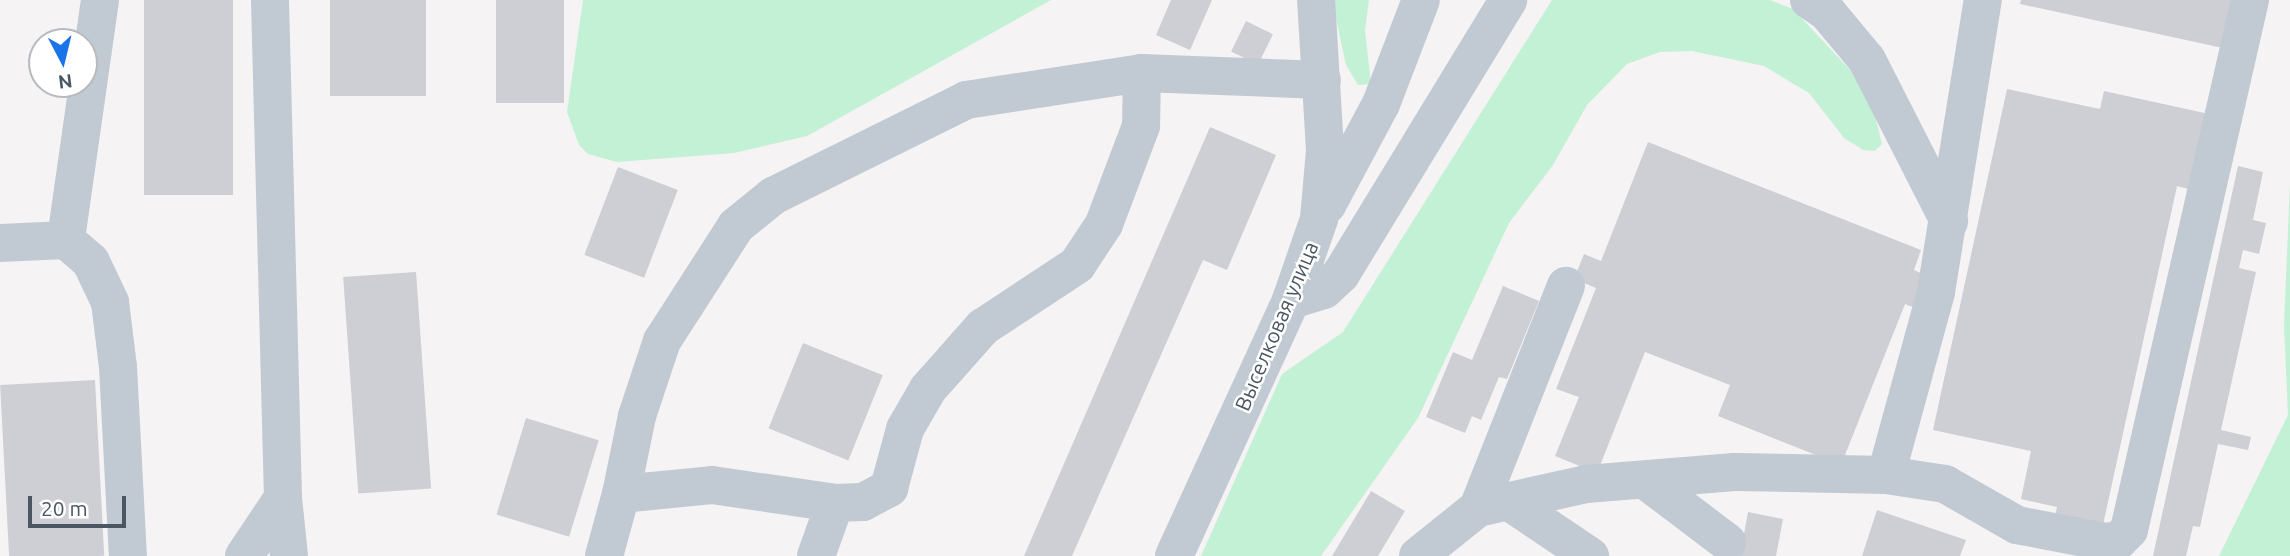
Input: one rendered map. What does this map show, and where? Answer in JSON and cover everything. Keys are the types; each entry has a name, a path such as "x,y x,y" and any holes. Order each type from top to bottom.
{"street":[{"path":"66,240 100,0"},
{"path":"270,0 283,498 289,556"},
{"name":"Выселковая улица","path":"1174,556 1292,300 1319,219 1325,150 1316,0"},
{"path":"1319,219 1381,104 1421,0"},
{"path":"1292,300 1324,290 1341,274 1508,0"},
{"path":"1809,0 1827,12 1867,60 1949,220"},
{"path":"1886,475 1936,292 1983,0"},
{"path":"1424,554 1493,504 1586,484 1785,471 1886,475 1945,484 2017,525 2105,542 2119,540 2129,530 2249,0"},
{"path":"604,556 621,494 637,416 662,341 736,226 774,196 966,100 1142,73 1322,80"},
{"path":"621,494 712,485 835,503 863,502 889,488 905,429 928,389 983,327 1077,265 1104,224 1133,157 1141,126 1142,73"},
{"path":"0,243 66,240 91,262 110,302 118,367 128,556"},
{"path":"1493,504 1566,286"},
{"path":"1644,480 1727,542"},
{"path":"244,556 283,498"},
{"path":"816,556 835,503"},
{"path":"1493,504 1590,556"}],"green space":[{"path":"583,0 1051,0 807,136 734,153 617,162 588,154 579,145 567,112"},
{"path":"1332,0 1369,0 1365,30 1371,84 1358,85 1346,65"},
{"path":"1552,0 1770,0 1793,9 1852,72 1875,116 1882,144 1875,151 1863,150 1844,138 1809,93 1764,66 1692,51 1660,52 1627,64 1587,105 1553,165 1509,223 1418,418 1321,556 1201,556 1282,374 1343,332"},
{"path":"2290,182 2290,556 2219,556 2288,415 2284,326"}],"building":[{"path":"144,0 233,0 233,195 144,195"},
{"path":"330,0 426,0 426,96 330,96"},
{"path":"496,0 564,0 564,103 496,103"},
{"path":"1171,0 1212,0 1190,50 1156,35"},
{"path":"2021,0 2243,0 2232,50 2020,4"},
{"path":"1246,21 1273,34 1258,65 1231,52"},
{"path":"2007,89 2100,109 2104,91 2209,114 2192,190 2177,186 2103,525 2053,526 2057,507 2021,499 2031,451 1933,430"},
{"path":"1210,127 1276,155 1227,270 1203,260 1072,556 1024,556"},
{"path":"1648,142 1921,250 1914,270 1927,276 1915,308 1905,304 1841,465 1718,416 1730,385 1645,352 1597,473 1555,456 1579,397 1556,389 1596,288 1574,279 1584,254 1601,261"},
{"path":"2238,166 2263,172 2253,220 2266,223 2259,254 2243,250 2239,268 2256,272 2221,430 2251,437 2248,450 2218,444 2200,527 2193,526 2186,556 2153,556"},
{"path":"618,167 678,190 644,278 584,255"},
{"path":"416,272 431,488 358,494 343,277"},
{"path":"1503,286 1539,301 1507,379 1499,377 1481,420 1472,416 1465,433 1426,417 1453,352 1472,360"},
{"path":"803,343 883,375 848,461 769,428"},
{"path":"95,380 104,556 9,556 0,385"},
{"path":"526,418 599,440 569,537 496,515"},
{"path":"1371,491 1405,511 1378,556 1332,556"},
{"path":"1877,510 1966,540 1960,556 1862,556"},
{"path":"1748,512 1783,519 1776,556 1740,556"}]}
